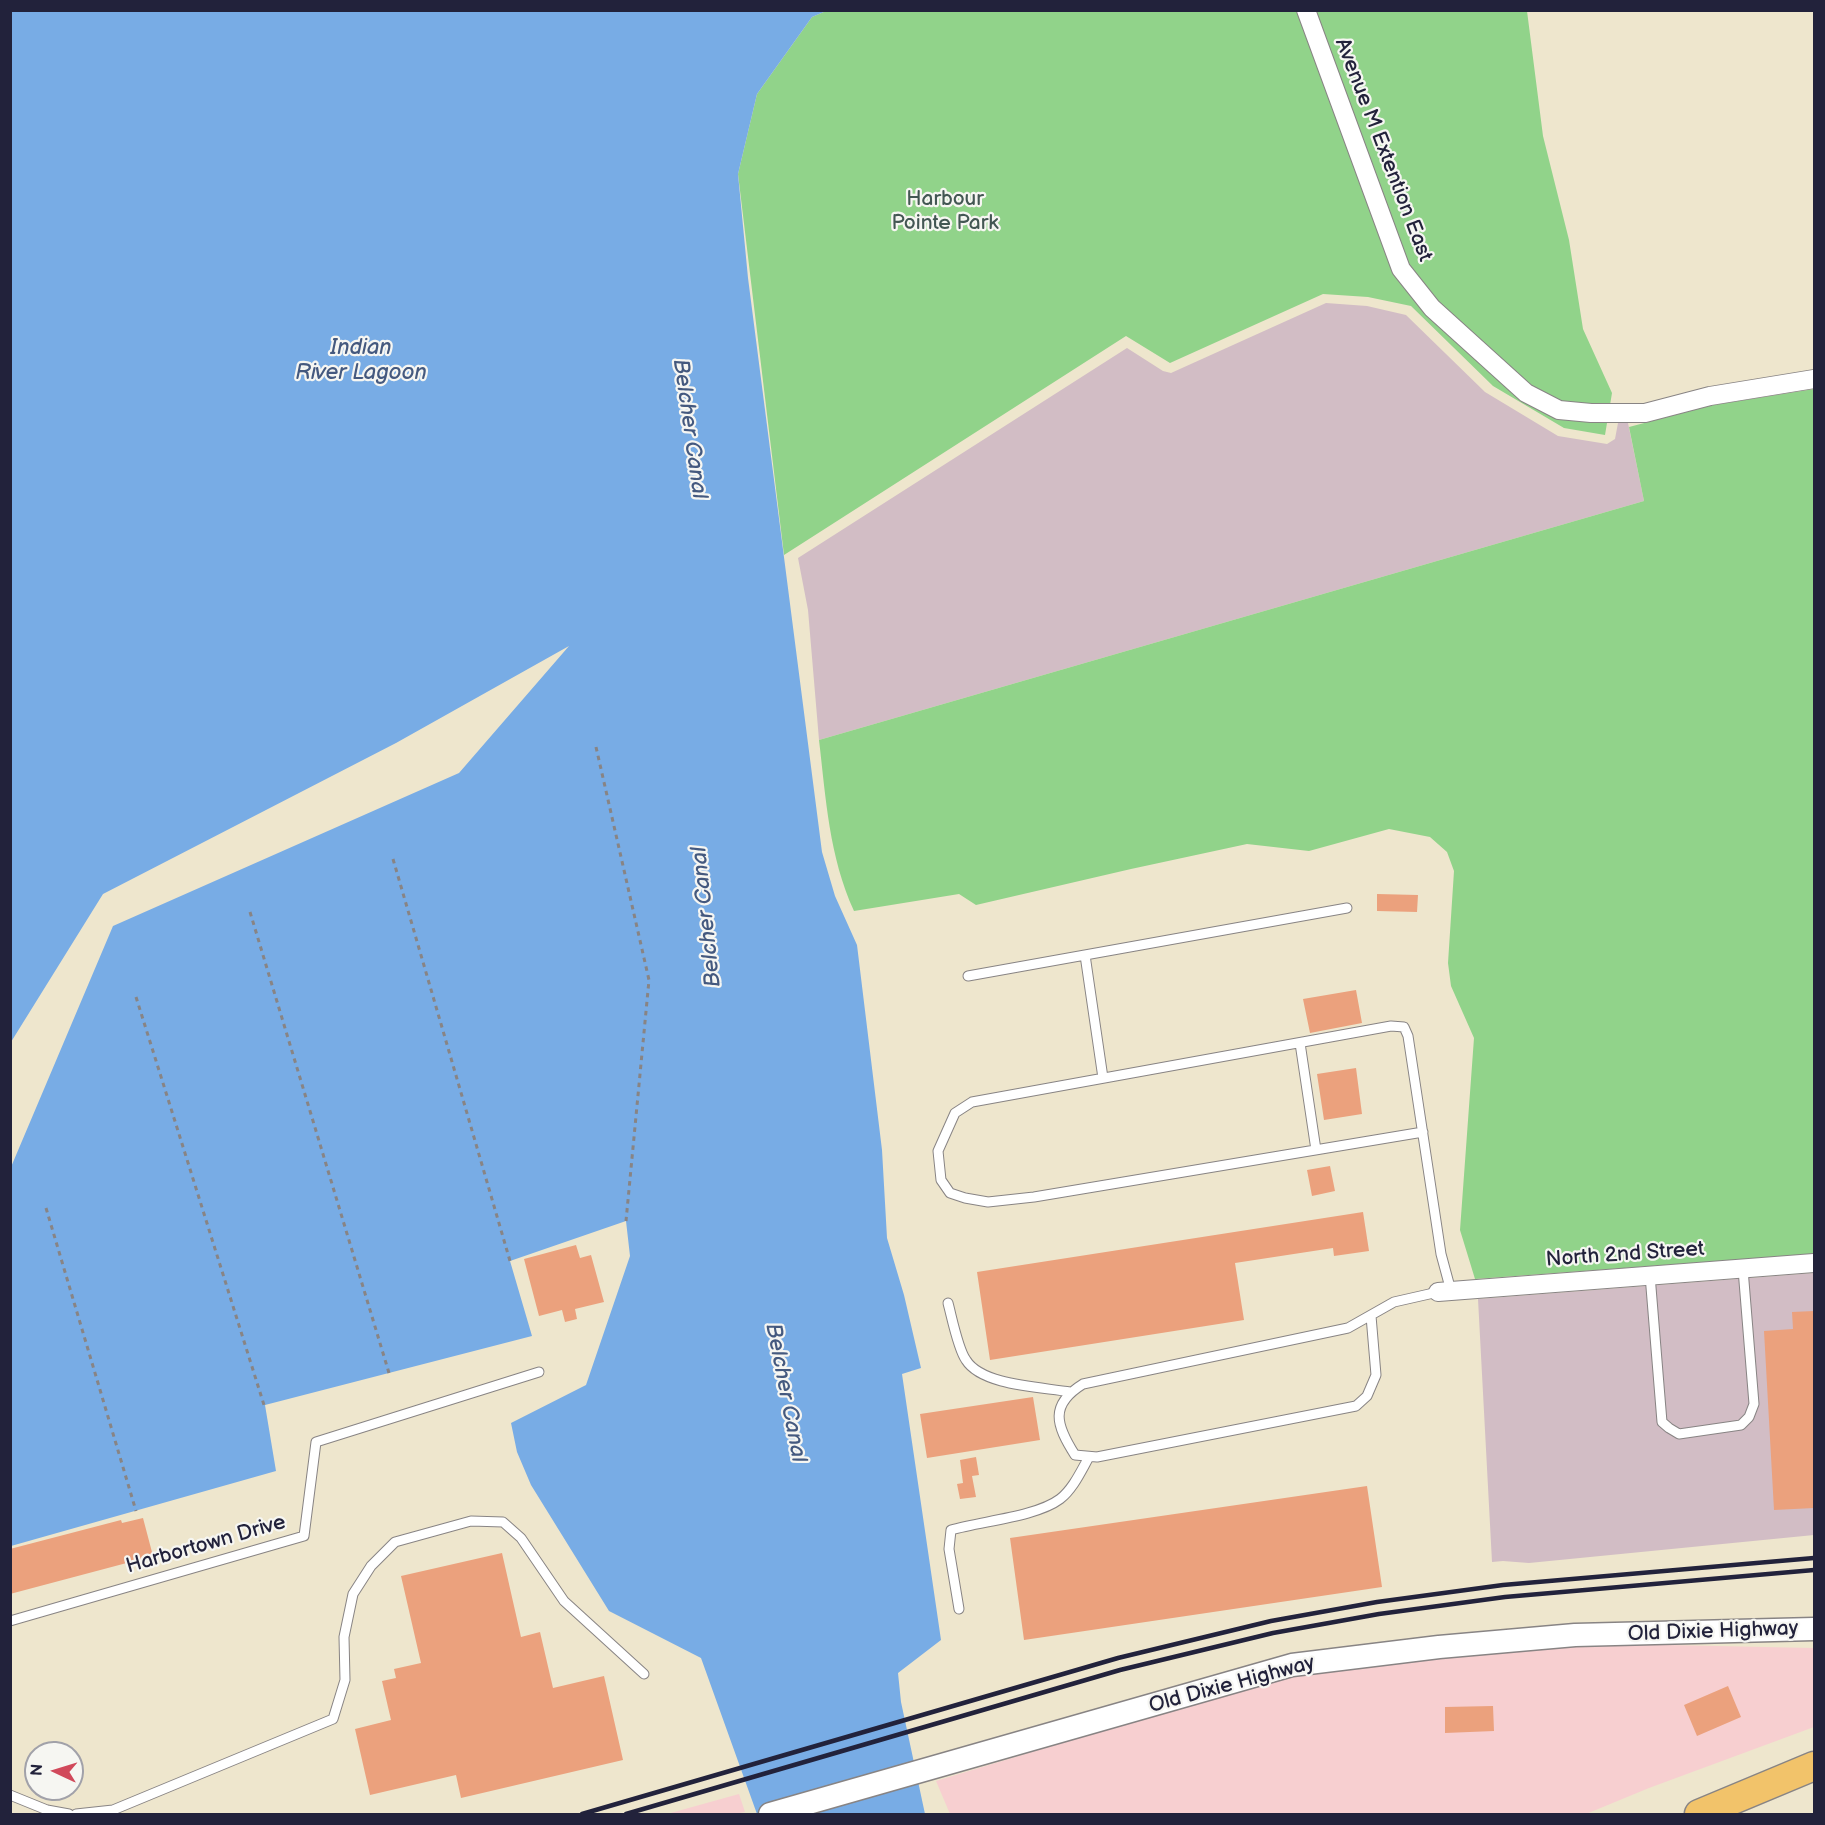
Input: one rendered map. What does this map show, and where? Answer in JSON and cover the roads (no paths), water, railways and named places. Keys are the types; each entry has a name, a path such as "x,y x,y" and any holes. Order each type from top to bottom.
{"main road":[{"path":"1699,1814 1815,1766"}],"street":[{"name":"Avenue M Extention East","path":"1306,10 1401,269 1432,308 1526,393 1559,410 1591,413 1645,413 1710,396 1815,380"},
{"name":"North 2nd Street","path":"1445,1292 1815,1263"},
{"name":"Old Dixie Highway","path":"770,1815 1292,1665 1439,1647 1575,1635 1815,1629"}],"lane":[{"path":"968,976 1347,908"},
{"path":"1085,955 1103,1078"},
{"path":"1371,1316 1376,1375 1367,1396 1356,1406 1089,1457 1075,1455 1061,1432 1060,1406 1070,1392 1083,1384 1348,1328 1395,1302 1445,1292 1423,1132 1408,1036 1404,1027 1391,1026 972,1102 955,1113 938,1151 940,1180 950,1193 988,1202 1034,1197 1423,1132"},
{"path":"1299,1043 1316,1150"},
{"path":"1650,1275 1662,1422 1679,1434 1741,1425 1749,1417 1754,1404 1743,1269"},
{"path":"948,1303 965,1360 973,1368 994,1379 1070,1392"},
{"name":"Harbortown Drive","path":"10,1621 304,1536 316,1442 538,1372"},
{"path":"959,1609 949,1549 951,1530 1033,1511 1059,1500 1069,1490 1089,1457"},
{"path":"76,1815 113,1810 333,1719 345,1680 344,1637 353,1594 371,1566 395,1542 471,1521 504,1522 521,1538 564,1601 644,1674"},
{"path":"10,1795 47,1810 69,1815"}],"water":[{"name":"Indian River Lagoon","path":"11,11 826,11 812,17 757,94 738,174 748,278 822,852 835,896 857,945 882,1150 887,1238 904,1295 921,1368 902,1374 941,1640 898,1673 901,1702 925,1814 757,1814 701,1658 609,1611 531,1485 517,1452 511,1423 586,1385 630,1256 626,1221 510,1261 532,1336 265,1405 276,1471 11,1546 11,1167 113,926 459,773 569,646 396,743 103,894 11,1042"}],"railway":[{"path":"582,1814 1118,1658 1271,1621 1377,1602 1503,1585 1814,1558"},
{"path":"626,1814 1120,1670 1273,1633 1379,1614 1505,1597 1814,1570"}],"park label":[{"name":"Harbour Pointe Park","path":"945,212"}],"water label":[{"name":"Belcher Canal","path":"689,429"},
{"name":"Belcher Canal","path":"707,917"},
{"name":"Belcher Canal","path":"785,1393"}]}
